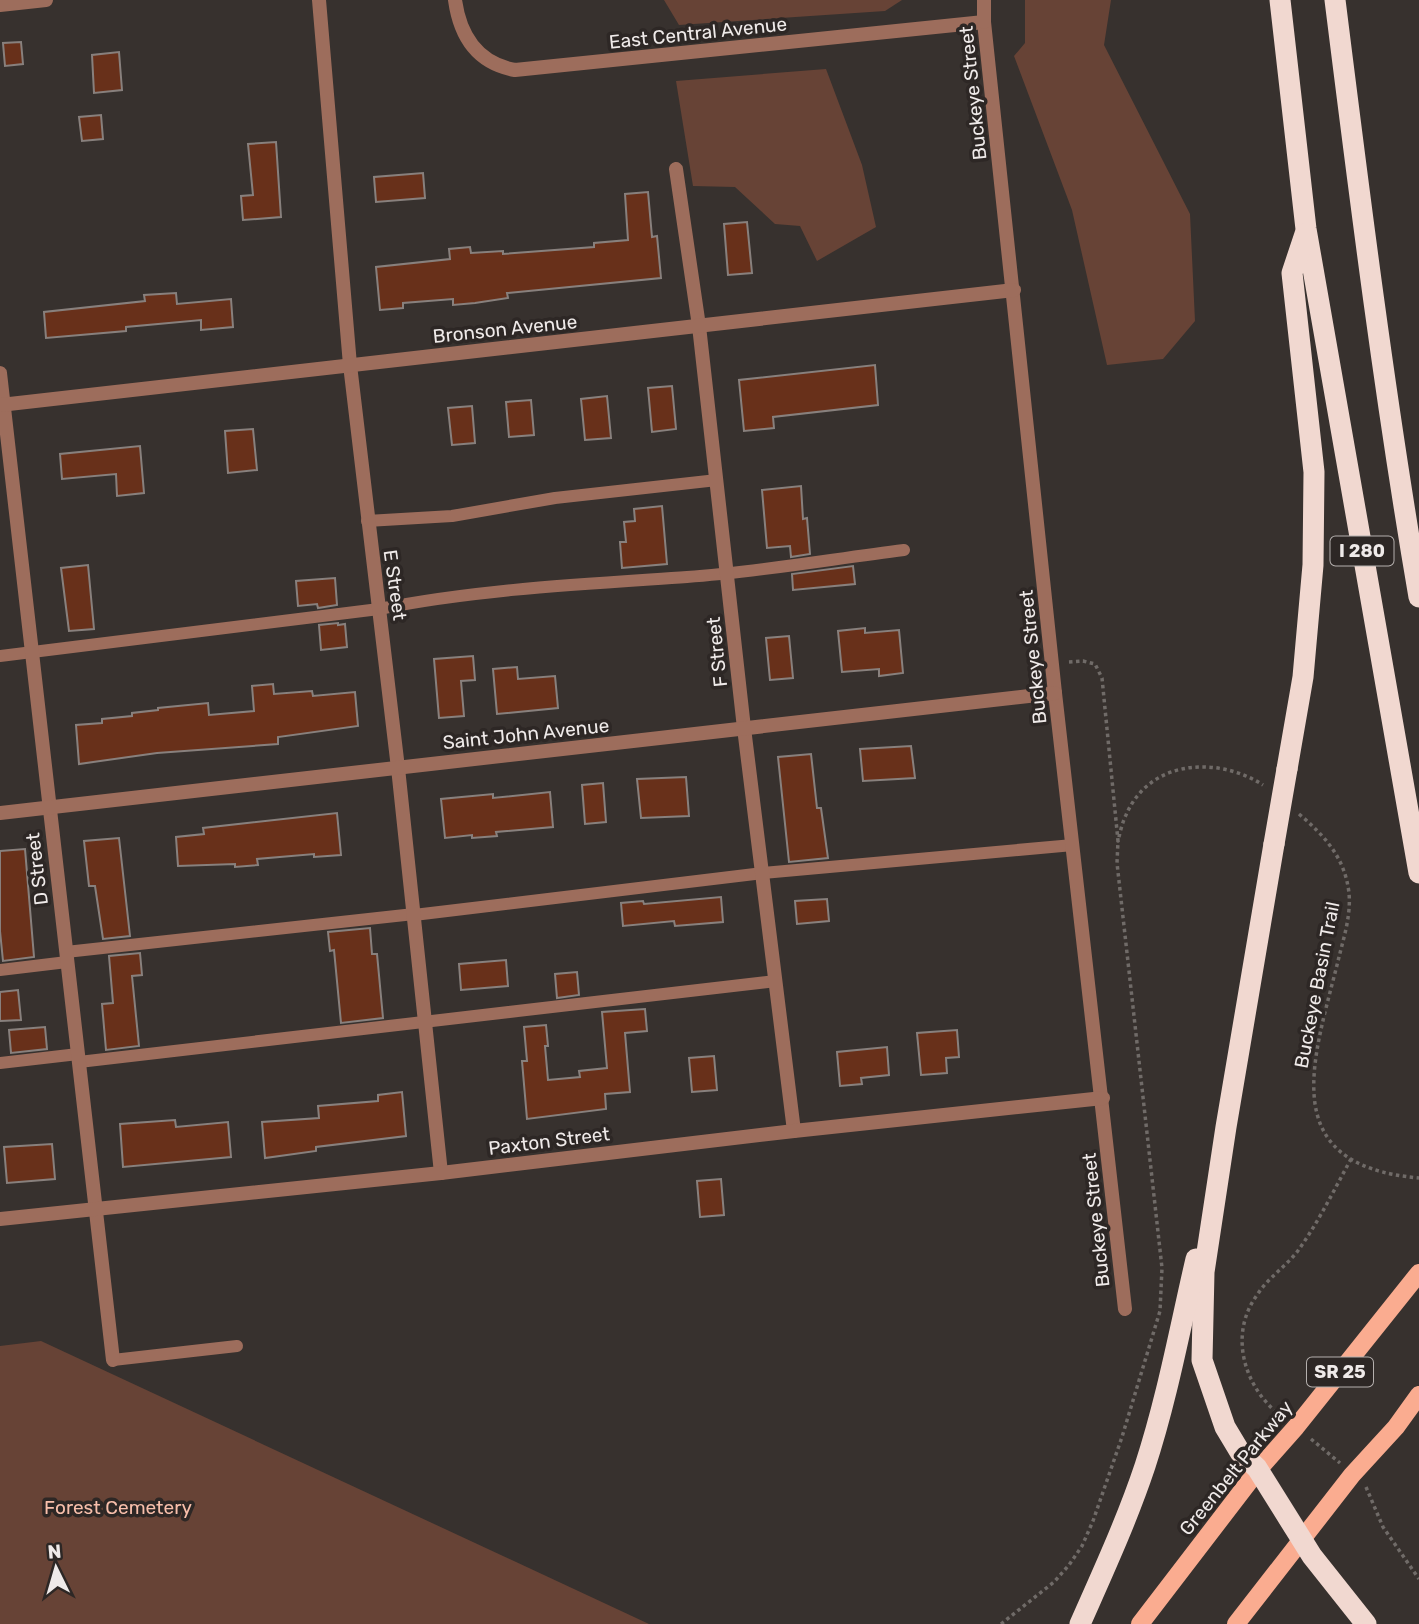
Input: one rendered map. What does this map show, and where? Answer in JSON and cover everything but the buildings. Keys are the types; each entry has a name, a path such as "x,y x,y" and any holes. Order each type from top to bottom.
{"highway":[{"name":"I 280","path":"1280,0 1306,229 1419,873"},
{"name":"I 280","path":"1335,0 1374,309 1394,451 1419,597"},
{"path":"1306,229 1292,273 1314,472 1313,565 1303,677 1204,1272 1202,1360 1224,1427 1240,1452 1258,1470 1312,1556 1366,1624"},
{"path":"1080,1624 1116,1544 1145,1465 1161,1408 1226,1127"}],"main road":[{"name":"Greenbelt Parkway","path":"1140,1624 1258,1470 1296,1427 1419,1273"},
{"path":"1236,1624 1352,1475 1396,1427 1419,1395"}],"street":[{"path":"0,5 46,0"},
{"name":"E Street","path":"319,0 350,365 398,768 441,1173"},
{"name":"East Central Avenue","path":"455,0 461,29 471,46 495,64 515,70 984,22"},
{"name":"Buckeye Street","path":"984,0 984,22 1055,693 1125,1309"},
{"name":"F Street","path":"676,169 699,326 744,728 794,1131"},
{"name":"Bronson Avenue","path":"2,405 1014,290"},
{"name":"D Street","path":"0,373 113,1360"},
{"name":"Saint John Avenue","path":"0,813 1055,693"},
{"name":"Paxton Street","path":"0,1219 441,1173 1103,1098"}],"lane":[{"path":"367,521 452,516 555,498 717,480"},
{"path":"0,656 379,609 433,599 728,573 904,550"},
{"path":"0,970 67,957 762,873 1073,845"},
{"path":"0,1063 78,1058 425,1022 776,981"},
{"path":"113,1360 237,1346"}],"path":[{"path":"1053,664 1083,661 1095,664 1102,678 1118,841 1126,814 1139,795 1154,781 1177,771 1202,765 1229,769 1251,778 1273,792"},
{"name":"Buckeye Basin Trail","path":"1298,813 1331,844 1343,867 1349,895 1347,923 1313,1071 1314,1102 1320,1128 1335,1147 1351,1159 1385,1172 1419,1178"},
{"path":"1351,1159 1295,1255 1252,1301 1241,1333 1242,1353 1255,1389 1269,1406 1331,1454 1366,1488 1383,1527 1419,1578"}],"green space":[{"path":"664,0 902,0 885,11 679,25"},
{"path":"1025,0 1111,0 1104,45 1190,214 1195,321 1163,359 1107,365 1072,210 1014,56 1025,43"},
{"path":"826,69 862,165 876,227 817,261 800,226 775,224 735,187 693,186 676,81"},
{"name":"Forest Cemetery","path":"41,1341 649,1624 0,1624 0,1346"}]}
